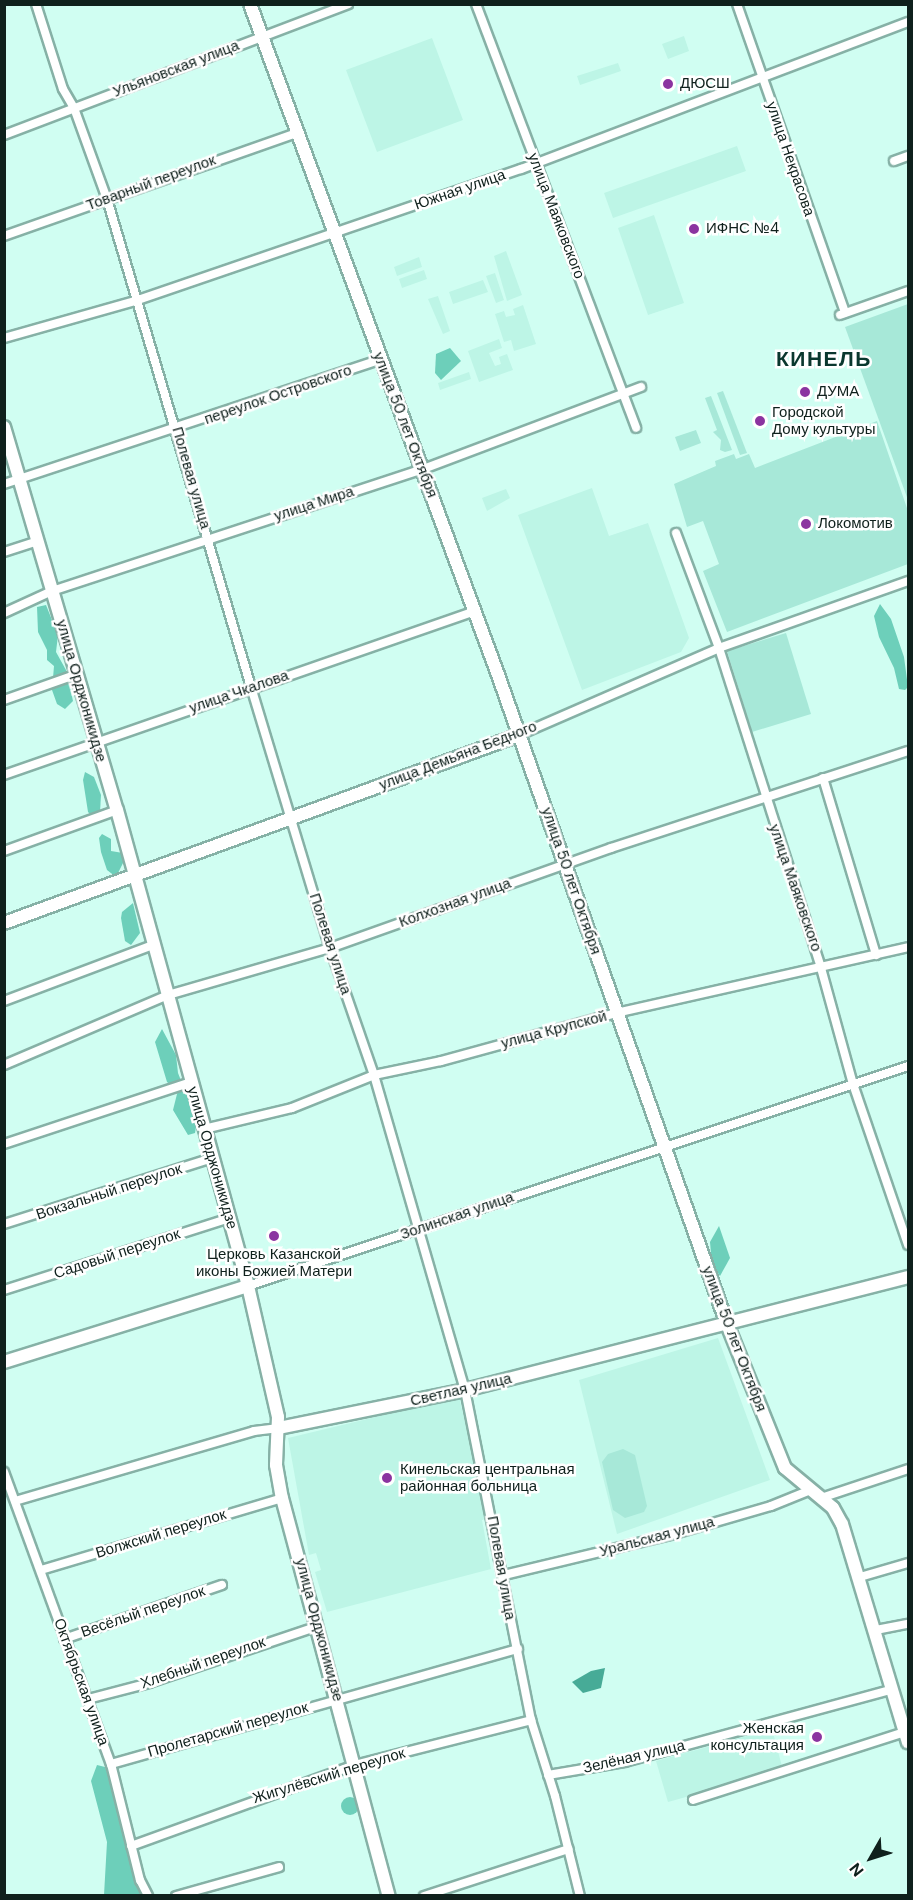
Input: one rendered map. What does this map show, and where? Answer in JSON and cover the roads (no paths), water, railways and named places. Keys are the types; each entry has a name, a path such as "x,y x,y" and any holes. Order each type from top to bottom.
{"main road":[{"name":"улица 50 лет Октября","path":"250,4 299,132 380,360 423,469 727,1324 780,1456 808,1491 833,1508 842,1524 908,1735"},
{"name":"улица Орджоникидзе","path":"4,427 75,675 117,810 248,1286 279,1428 276,1465 282,1498 338,1698 389,1896"},
{"name":"улица Демьяна Бедного","path":"4,923 519,735"},
{"name":"Светлая улица","path":"279,1428 465,1390 909,1277"},
{"name":"Золинская улица","path":"4,1362 248,1286"}],"street":[{"name":"Полевая улица","path":"36,4 63,90 74,108 107,199 251,687 330,948 374,1075 419,1230 465,1390 504,1575 506,1608 518,1649 531,1720 569,1849 580,1896"},
{"name":"Ульяновская улица","path":"4,135 348,4"},
{"name":"улица Маяковского","path":"476,4 636,428"},
{"name":"улица Некрасова","path":"737,4 843,314 909,291"},
{"name":"Южная улица","path":"4,338 138,300 536,164 909,22"},
{"name":"Товарный переулок","path":"4,236 299,132"},
{"path":"894,161 909,156"},
{"name":"переулок Островского","path":"4,484 177,430 380,360"},
{"name":"улица Мира","path":"4,613 52,591 423,469 640,387"},
{"name":"улица Маяковского","path":"676,533 719,648 764,798 821,968 853,1084 909,1245"},
{"path":"4,552 37,541"},
{"name":"улица Демьяна Бедного","path":"519,735 719,648 909,581"},
{"name":"улица Чкалова","path":"4,775 474,611"},
{"path":"4,700 75,675"},
{"name":"Колхозная улица","path":"4,1065 168,995 330,948 565,864 908,751"},
{"path":"823,778 876,955"},
{"path":"4,851 117,810"},
{"path":"4,1001 153,945"},
{"name":"улица Крупской","path":"204,1130 292,1108 374,1075 441,1061 616,1013 909,947"},
{"name":"Золинская улица","path":"248,1286 909,1066"},
{"path":"4,1143 190,1082"},
{"name":"Вокзальный переулок","path":"4,1224 212,1158"},
{"name":"Садовый переулок","path":"4,1290 230,1218"},
{"name":"Светлая улица","path":"15,1501 254,1431 279,1428"},
{"path":"821,1498 909,1469"},
{"name":"Октябрьская улица","path":"4,1472 111,1764 131,1846 148,1896"},
{"name":"Уральская улица","path":"504,1575 671,1534 771,1506 808,1491"},
{"name":"Волжский переулок","path":"41,1570 282,1498"},
{"path":"860,1577 909,1563"},
{"name":"Весёлый переулок","path":"64,1639 222,1586"},
{"path":"876,1630 909,1624"},
{"name":"Хлебный переулок","path":"88,1699 149,1683 318,1626"},
{"name":"Пролетарский переулок","path":"111,1764 518,1649"},
{"name":"Зелёная улица","path":"548,1775 625,1762 894,1689"},
{"name":"Жигулёвский переулок","path":"131,1846 355,1765 531,1720"},
{"path":"693,1800 908,1735"},
{"path":"423,1896 569,1849"},
{"path":"176,1896 279,1867"}],"place":[{"name":"ДЮСШ","path":"668,84"},
{"name":"ИФНС №4","path":"694,229"},
{"name":"ДУМА","path":"805,392"},
{"name":"Городской Дому культуры","path":"760,421"},
{"name":"Локомотив","path":"806,524"},
{"name":"Церковь Казанской иконы Божией Матери","path":"274,1236"},
{"name":"Кинельская центральная районная больница","path":"387,1478"},
{"name":"Женская консультация","path":"817,1737"}],"district":[{"name":"КИНЕЛЬ","path":"824,359"}]}
